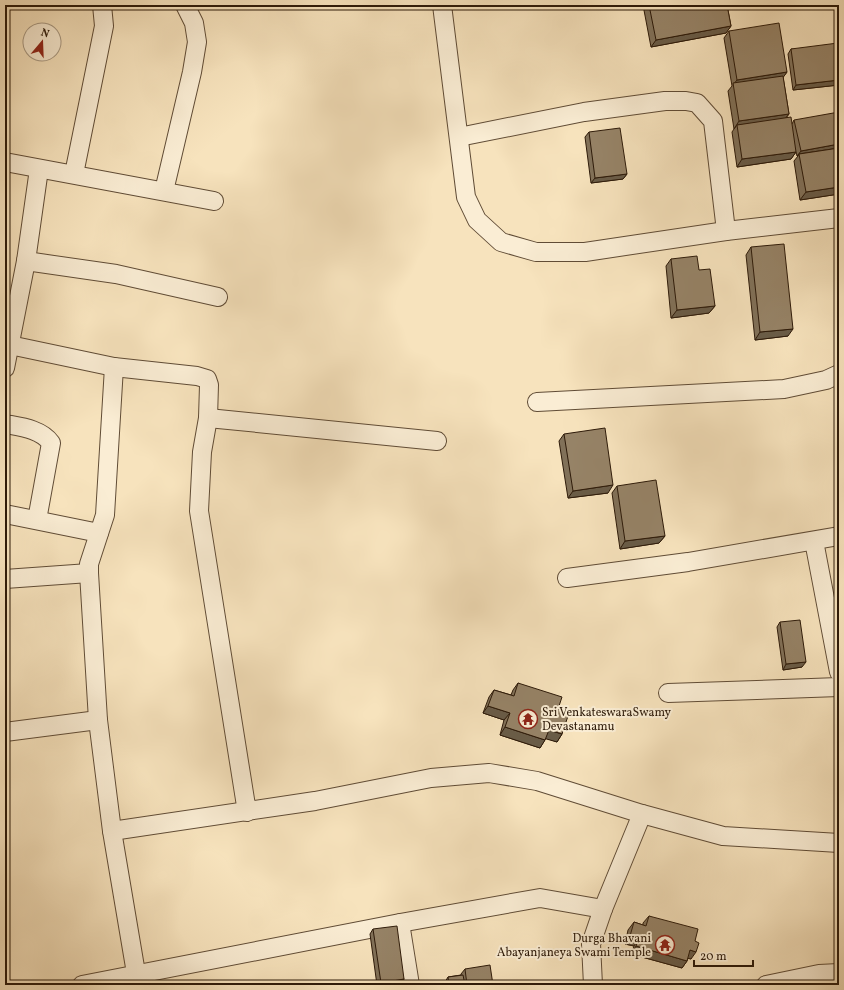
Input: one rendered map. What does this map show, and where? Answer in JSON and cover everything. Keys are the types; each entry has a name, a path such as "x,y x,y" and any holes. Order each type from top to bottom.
{"street":[{"path":"74,174 104,26 102,5"},
{"path":"164,191 192,72 197,42 194,24 185,5"},
{"path":"442,5 446,56 459,137 466,197 477,220 501,242 536,252 585,252 726,231 839,218"},
{"path":"459,137 584,112 665,101 686,101 697,103 713,121 726,231"},
{"path":"5,162 214,201"},
{"path":"5,368 7,344 26,261 39,169"},
{"path":"26,261 116,274 218,297"},
{"path":"7,344 114,367 197,376 207,379 209,385 208,418 202,452 199,511 247,812"},
{"path":"114,367 105,515 89,564 88,573 98,720 112,831 137,979"},
{"path":"537,402 784,389 826,380 839,374"},
{"path":"208,418 437,441"},
{"path":"5,424 34,430 42,434 51,443 37,520"},
{"path":"5,514 99,533"},
{"path":"567,578 688,562 839,536"},
{"path":"814,541 839,672"},
{"path":"5,579 88,573"},
{"path":"668,693 839,687"},
{"path":"5,732 98,720"},
{"path":"112,831 315,801 431,778 489,773 537,781 642,814 723,836 839,843"},
{"path":"593,985 591,944 603,909 642,814"},
{"path":"82,985 137,979 400,923 540,898 603,909"},
{"path":"400,923 410,985"},
{"path":"766,985 819,974 839,973"}],"building":[{"path":"649,5 727,5 731,26 656,40"},
{"path":"779,23 787,72 737,80 729,31"},
{"path":"838,43 839,80 796,85 791,49"},
{"path":"783,76 789,114 739,121 733,83"},
{"path":"839,112 839,144 801,151 794,120"},
{"path":"791,117 796,152 742,159 737,125"},
{"path":"620,128 627,174 595,178 589,132"},
{"path":"839,148 839,187 806,192 799,154"},
{"path":"784,244 793,329 760,332 751,247"},
{"path":"697,256 699,270 710,269 715,306 677,310 671,259"},
{"path":"605,428 613,485 573,491 564,434"},
{"path":"656,480 665,536 625,541 617,486"},
{"path":"800,620 806,662 786,664 780,622"},
{"path":"518,683 562,697 558,709 569,713 562,734 549,730 545,740 505,727 510,713 488,706 494,690 514,696"},
{"path":"649,916 698,929 695,941 699,943 696,952 690,950 687,961 636,946 639,938 630,936 634,922 646,926"},
{"path":"397,926 404,979 381,983 373,929"},
{"path":"490,965 493,985 467,985 465,969"},
{"path":"463,975 465,985 449,985 448,977"},
{"path":"806,982 806,985 791,985"}],"place":[{"name":"Sri VenkateswaraSwamy Devastanamu","path":"528,719"},
{"name":"Durga Bhavani Abayanjaneya Swami Temple","path":"665,945"}]}
